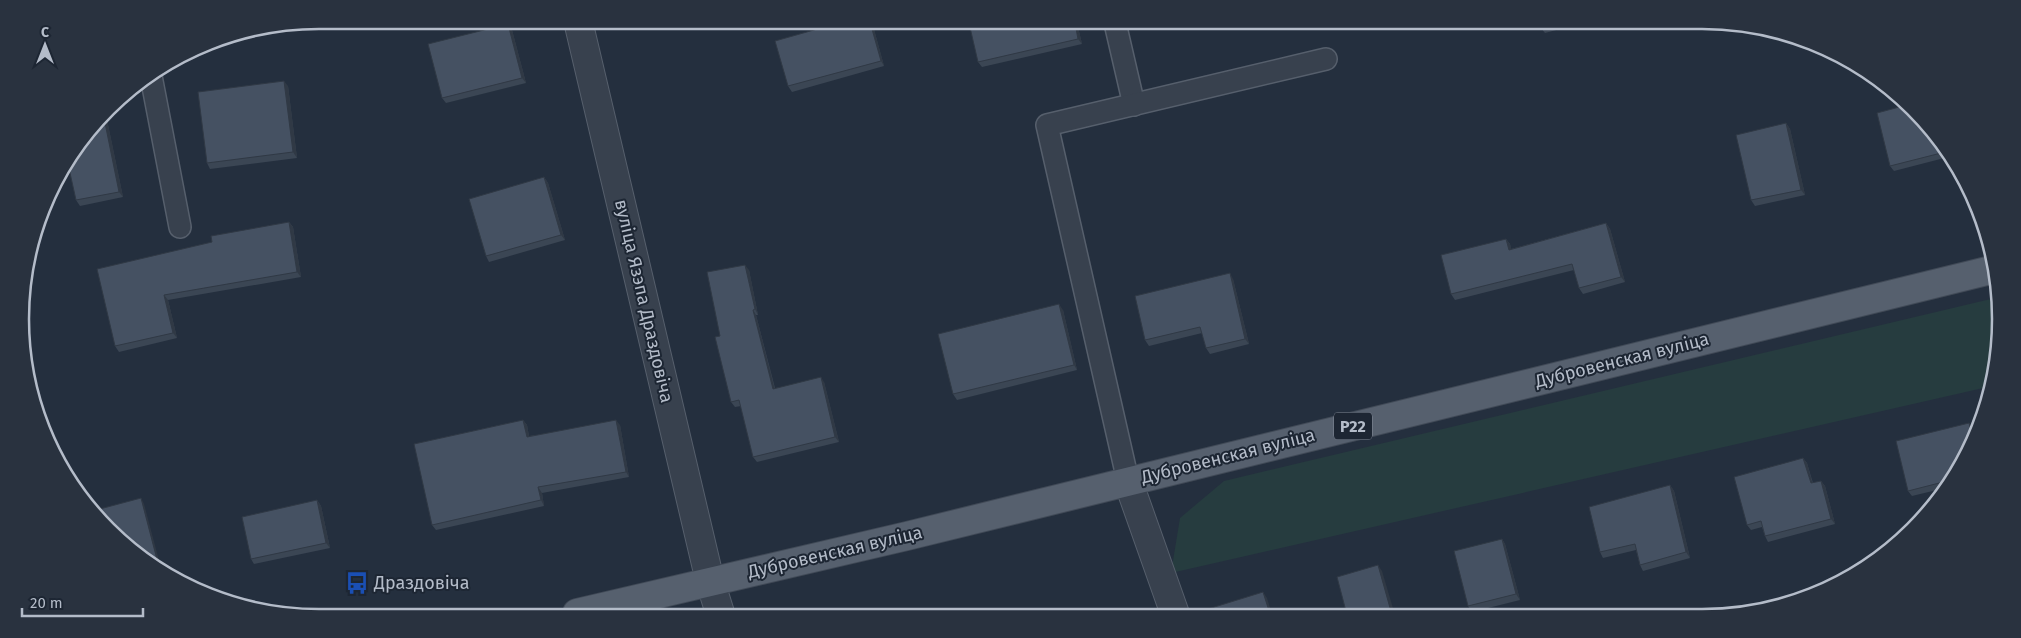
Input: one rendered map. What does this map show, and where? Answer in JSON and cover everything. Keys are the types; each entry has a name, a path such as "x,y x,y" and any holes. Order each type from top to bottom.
{"main road":[{"name":"Дубровенская вуліца","path":"594,609 907,536 1988,271"}],"street":[{"name":"вуліца Язэпа Драздовіча","path":"580,29 710,581 719,609"},
{"path":"1128,481 1173,609"}],"lane":[{"path":"1116,29 1134,105"},
{"path":"1128,481 1047,125 1326,59"},
{"path":"152,82 180,228"}],"green space":[{"path":"1992,299 1992,338 1984,388 1171,573 1180,518 1224,481"}],"building":[{"path":"488,29 509,29 522,78 442,98 428,44"},
{"path":"817,29 872,29 881,61 788,86 775,41"},
{"path":"970,29 1076,29 1078,39 978,62"},
{"path":"284,81 293,152 207,163 198,92"},
{"path":"1899,107 1920,128 1940,153 1890,166 1877,113"},
{"path":"1786,123 1801,190 1751,200 1736,135"},
{"path":"105,124 119,192 76,200 70,171 89,142"},
{"path":"544,177 561,235 486,256 469,199"},
{"path":"289,222 297,272 164,295 173,333 115,346 97,269 212,242 211,236"},
{"path":"1606,223 1621,277 1579,288 1572,264 1451,294 1441,255 1506,239 1509,250"},
{"path":"745,265 755,309 753,310 773,389 821,377 835,437 753,457 739,400 731,402 715,337 720,336 707,272"},
{"path":"1230,273 1245,339 1206,348 1200,327 1145,340 1135,296"},
{"path":"1059,304 1074,365 953,394 938,334"},
{"path":"523,420 527,437 616,420 626,472 538,487 541,500 432,525 414,444"},
{"path":"1969,423 1971,429 1941,482 1908,491 1896,441"},
{"path":"1803,458 1811,483 1821,481 1831,519 1765,536 1761,521 1747,525 1734,477"},
{"path":"1670,485 1686,552 1640,565 1635,544 1600,552 1589,507"},
{"path":"141,498 157,559 128,537 100,509"},
{"path":"317,500 326,543 251,559 242,517"},
{"path":"1502,539 1516,594 1468,606 1454,551"},
{"path":"1378,565 1390,609 1345,609 1337,577"},
{"path":"1263,592 1268,609 1208,609"}],"place":[{"name":"Драздовіча","path":"357,583"}]}
